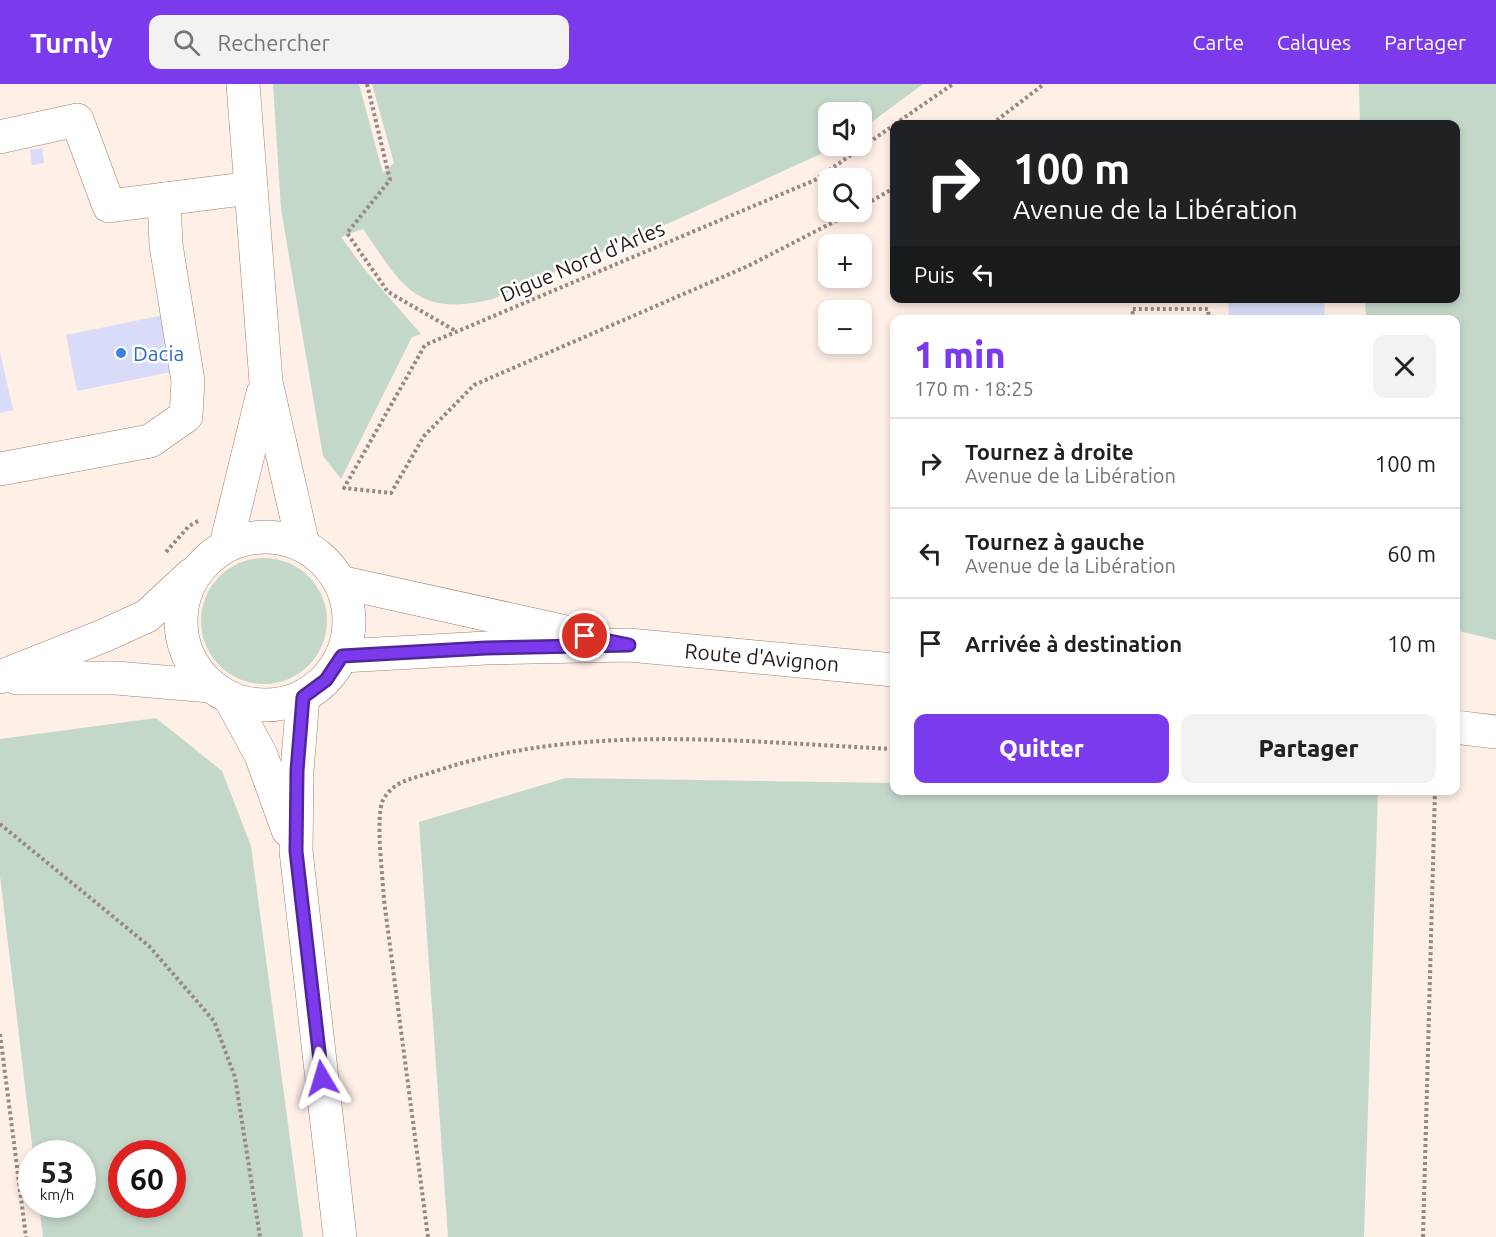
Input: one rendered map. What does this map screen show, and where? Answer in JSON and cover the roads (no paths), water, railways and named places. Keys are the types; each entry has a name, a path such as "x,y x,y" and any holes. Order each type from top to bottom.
{"main road":[{"path":"243,84 266,382 303,545"},
{"path":"0,137 77,120 109,206 251,189"},
{"path":"0,470 150,441 186,416 188,381 166,245 164,199"},
{"path":"226,545 250,457 266,382"},
{"path":"252,537 278,537 303,545 324,561 340,582 349,614 349,632 342,656 326,680 303,697 274,705 252,705 220,692 116,678 0,677 147,616 210,556 226,545 252,537"},
{"path":"197,570 185,593 180,618 183,643 194,667 220,692 261,755 296,851"},
{"path":"340,582 474,614 629,645"},
{"path":"342,656 486,648 629,645"},
{"name":"Route d'Avignon","path":"629,645 890,670"},
{"path":"303,697 297,771 296,851 340,1237"},
{"path":"1460,728 1496,732"}],"place":[{"name":"Dacia","path":"121,353"}]}
